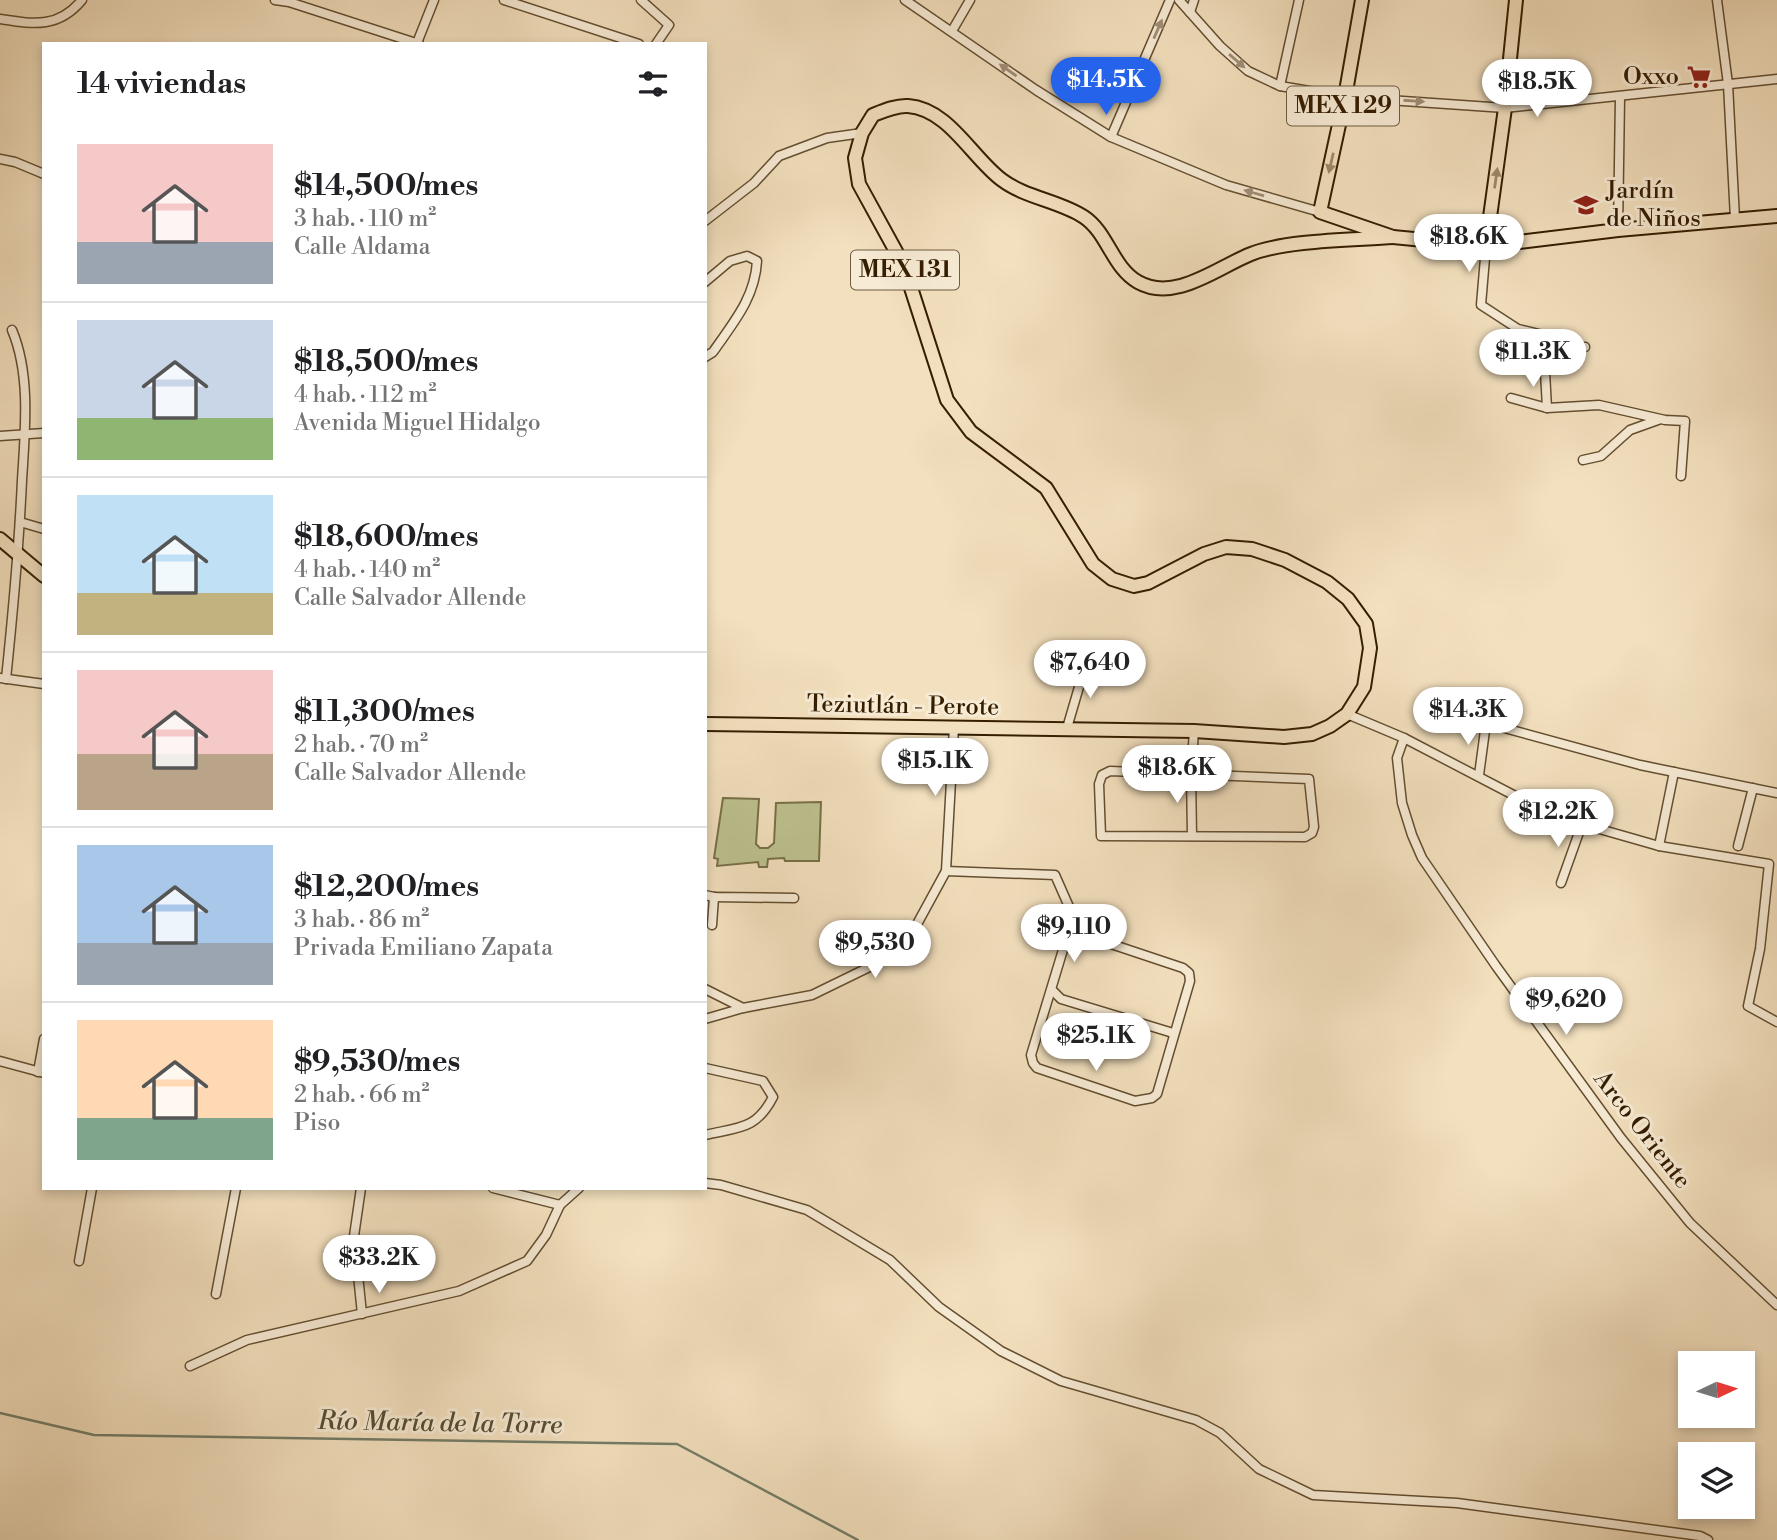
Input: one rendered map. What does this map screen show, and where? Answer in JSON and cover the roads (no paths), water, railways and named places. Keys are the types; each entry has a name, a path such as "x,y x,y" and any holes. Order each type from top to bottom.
{"main road":[{"name":"MEX 129","path":"1320,212 1345,97 1362,0"},
{"path":"1486,246 1505,108 1516,0"},
{"path":"862,133 873,115 908,105 942,120 1002,180 1084,218 1100,233 1117,263 1137,282 1154,287 1191,283 1253,253 1288,246 1393,237 1486,246 1618,230 1777,216"},
{"name":"MEX 131","path":"862,133 855,158 859,184 904,266 947,400 971,432 1046,488 1093,564 1112,579 1134,586 1149,583 1204,554 1226,547 1252,549 1285,560 1327,582 1348,599 1366,624 1370,649 1364,687 1347,714"},
{"path":"1320,212 1393,237"},
{"path":"0,538 42,574"},
{"name":"Teziutlán - Perote","path":"707,724 1194,731 1284,737 1312,734 1347,714"}],"street":[{"path":"0,19 35,24 58,20 82,0"},
{"path":"275,0 289,1 416,42"},
{"path":"419,42 434,0"},
{"path":"504,0 633,42"},
{"path":"641,0 669,25 657,42"},
{"path":"905,0 1036,90 1111,136 1226,185 1320,212"},
{"path":"953,31 970,0"},
{"path":"1111,136 1170,0"},
{"path":"1179,0 1220,46 1248,71 1280,86 1345,97 1505,108 1777,79"},
{"path":"1190,12 1194,0"},
{"path":"1280,86 1299,0"},
{"path":"1717,0 1728,85 1735,219"},
{"path":"1618,230 1620,97"},
{"path":"707,219 754,183 779,156 827,138 862,133"},
{"path":"0,159 42,173"},
{"path":"1486,246 1481,305 1518,329 1543,335 1547,408"},
{"path":"707,280 730,261 747,256 757,261 756,281 748,301 713,352 707,356"},
{"path":"12,330 20,350 25,435 18,554 3,679 42,684"},
{"path":"1546,353 1585,347"},
{"path":"1511,398 1547,408 1599,405 1665,420 1685,421 1681,476"},
{"path":"1583,460 1601,456 1630,430 1650,422 1665,420"},
{"path":"0,436 42,433"},
{"path":"20,522 42,528"},
{"path":"1067,729 1086,663"},
{"path":"1347,714 1404,738 1524,800 1582,824 1659,846 1769,864 1760,949 1748,1006 1777,1022"},
{"path":"1479,775 1486,723 1674,772 1777,793"},
{"path":"707,1017 812,995 896,954 910,937 946,871 954,727"},
{"path":"1192,836 1191,773 1194,731"},
{"name":"Arco Oriente","path":"1404,738 1397,758 1402,803 1422,858 1496,966 1621,1138 1690,1223 1777,1305"},
{"path":"1110,771 1191,773 1309,779 1314,827 1305,837 1101,836 1099,784 1102,775 1110,771"},
{"path":"1659,846 1674,772"},
{"path":"1738,846 1753,788"},
{"path":"1561,883 1582,824"},
{"path":"946,871 1055,875 1070,909 1069,930 1031,1055 1033,1063 1037,1068 1135,1101 1152,1098 1157,1094 1190,981 1189,972 1069,930"},
{"path":"712,925 710,896 794,898"},
{"path":"707,990 743,1008"},
{"path":"1052,990 1061,999 1173,1033"},
{"path":"0,1061 41,1072"},
{"path":"707,1068 762,1081 774,1097 764,1115 749,1125 707,1135"},
{"path":"707,1183 807,1210 890,1261 939,1307 1000,1351 1060,1381 1196,1420 1220,1433 1259,1469 1313,1495 1457,1503 1700,1536 1708,1540"},
{"path":"79,1261 92,1190"},
{"path":"216,1294 236,1190"},
{"path":"362,1190 354,1236 362,1314"},
{"path":"501,1190 560,1205"},
{"path":"533,1198 536,1190"},
{"path":"190,1366 247,1340 459,1291 527,1261 546,1235 560,1205 577,1190"}],"waterway":[{"name":"Río María de la Torre","path":"0,1413 94,1435 677,1444 858,1540"}],"place":[{"name":"Oxxo","path":"1699,77"},
{"name":"Jardín de Niños","path":"1586,205"}]}
